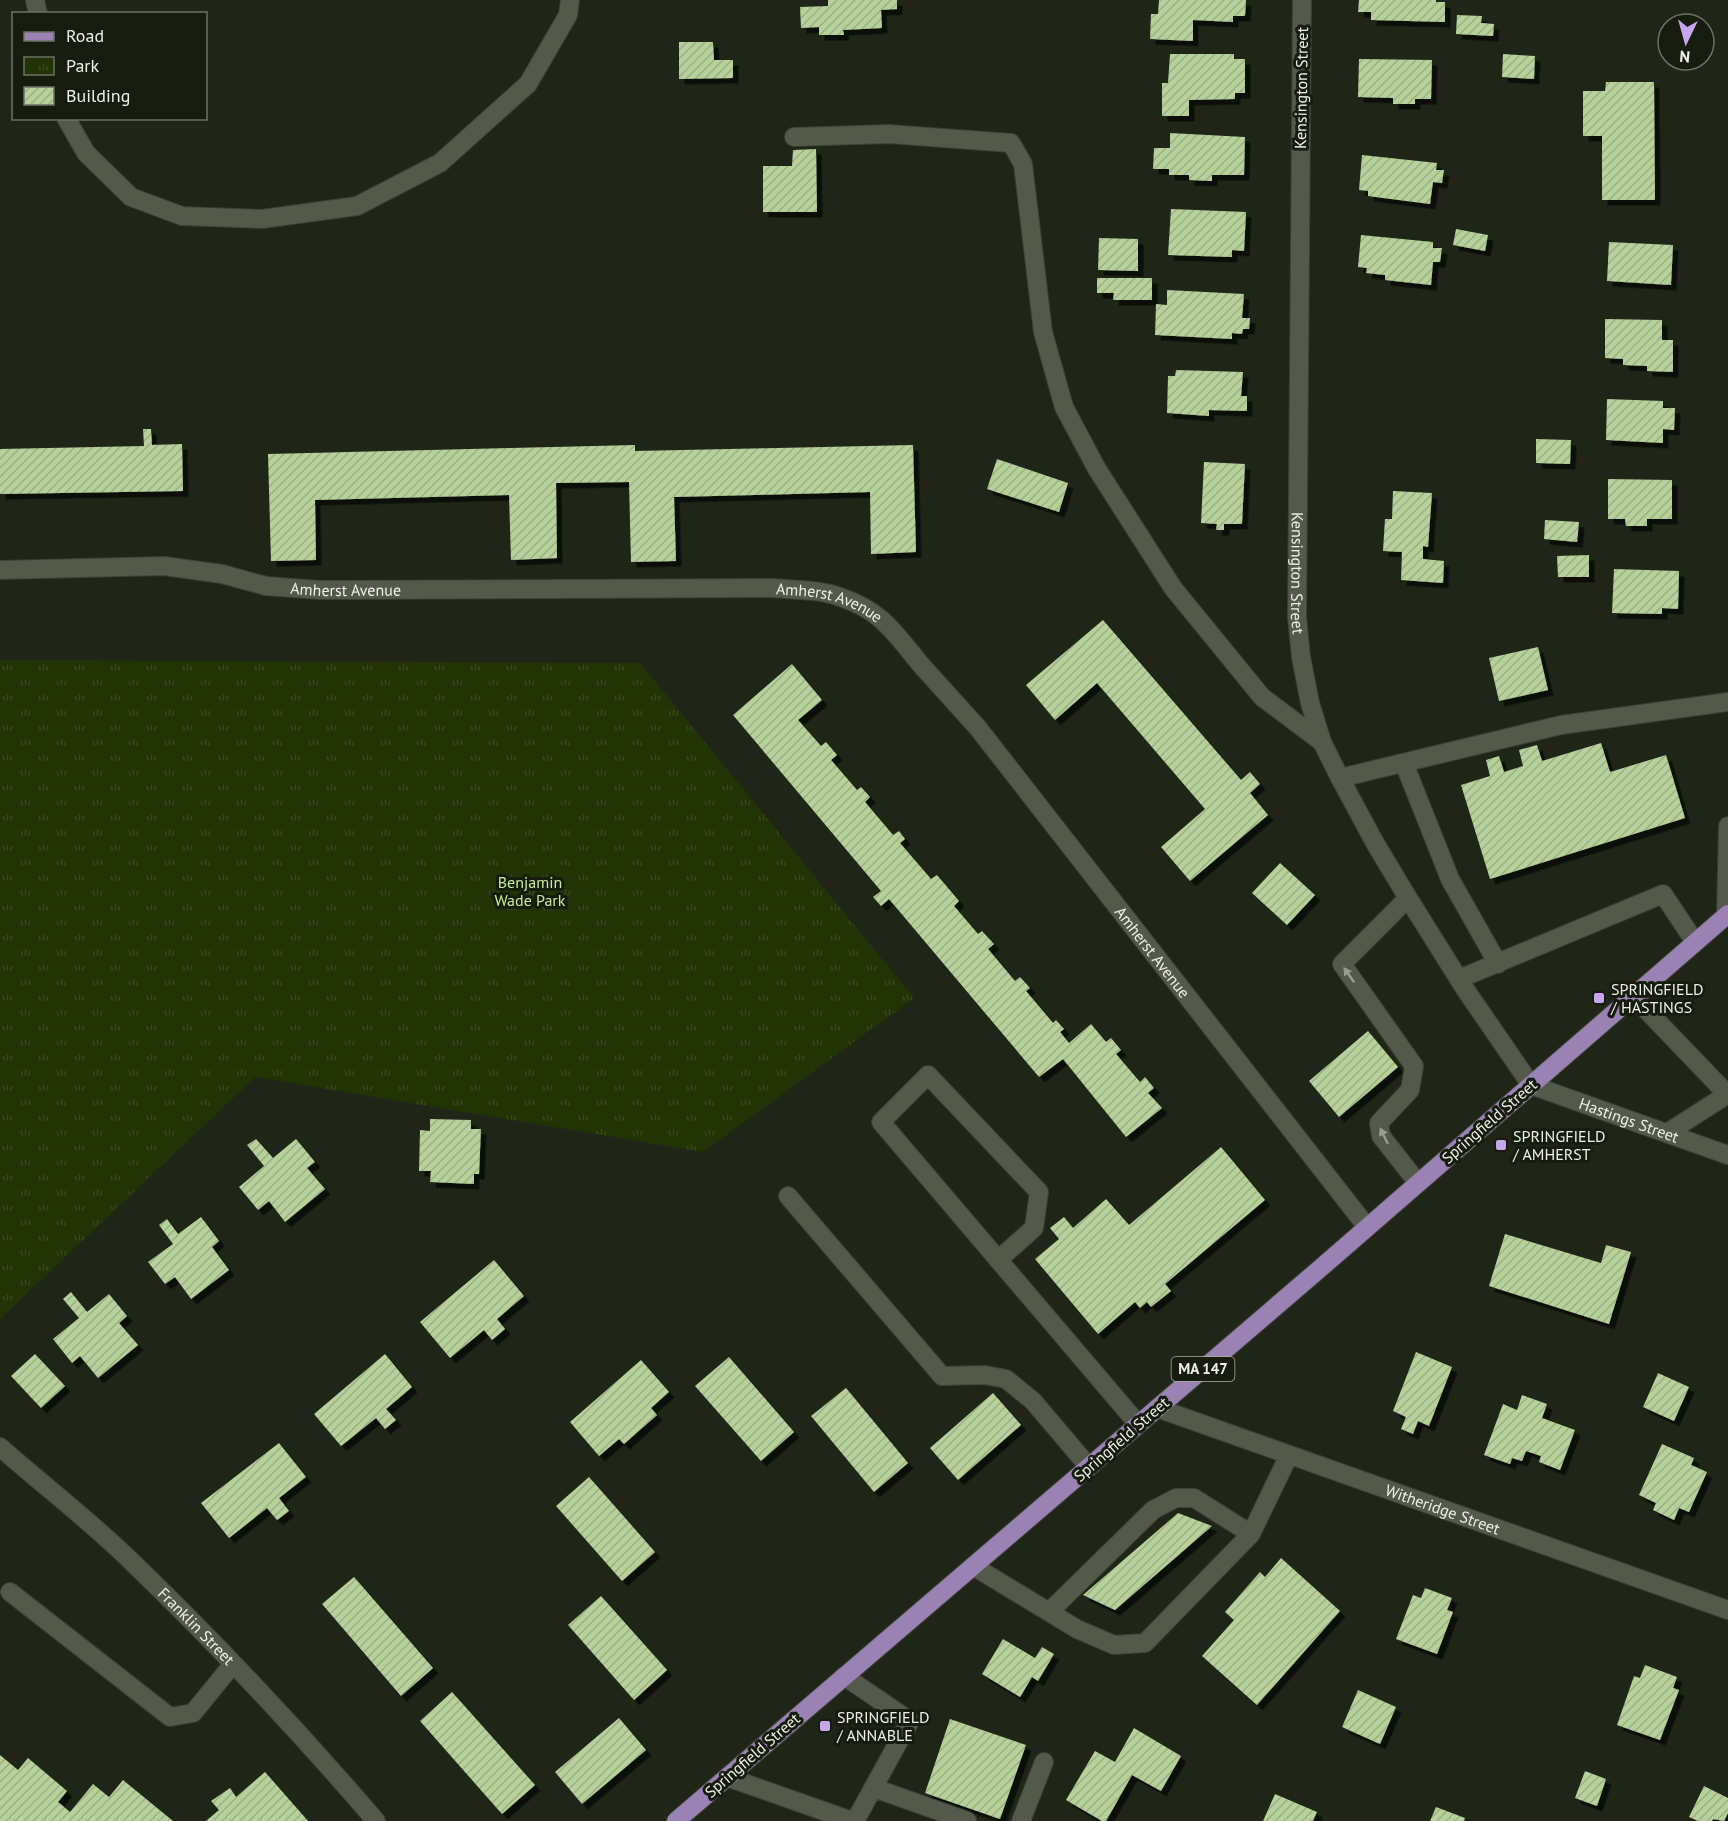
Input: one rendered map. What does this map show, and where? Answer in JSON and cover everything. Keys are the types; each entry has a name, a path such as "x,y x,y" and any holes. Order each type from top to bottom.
{"main road":[{"name":"Springfield Street","path":"676,1821 1089,1467 1727,914"}],"street":[{"path":"67,120 86,153 131,197 182,216 261,219 357,206 440,163 528,84 568,15 570,0"},
{"name":"Kensington Street","path":"1302,0 1297,617 1305,680 1322,742 1375,843 1459,979 1531,1085"},
{"path":"794,136 889,134 1011,143 1023,164 1043,332 1064,407 1097,469 1173,588 1262,697 1322,742"},
{"name":"Amherst Avenue","path":"0,570 164,566 222,573 266,586 320,590 772,588 816,591 853,602 881,618 895,632 978,728 1367,1227"},
{"path":"1340,778 1561,725 1728,702"},
{"path":"1404,763 1450,879 1498,964"},
{"path":"1727,914 1728,826"},
{"path":"1459,979 1663,894 1695,942"},
{"path":"1408,898 1342,964 1413,1066 1410,1090 1379,1123 1381,1136 1418,1183"},
{"path":"1633,996 1728,1094 1667,1133"},
{"path":"998,1260 1034,1228 1039,1192 928,1075 881,1122 998,1260 1138,1424"},
{"name":"Hastings Street","path":"1531,1085 1728,1155"},
{"path":"788,1196 942,1376 985,1375 1006,1379 1033,1401 1089,1467"},
{"name":"Witheridge Street","path":"1157,1408 1728,1610"},
{"name":"Franklin Street","path":"0,1447 129,1559 233,1664 329,1766 376,1821"},
{"path":"973,1566 1077,1629 1114,1645 1145,1643 1251,1534 1289,1455"},
{"path":"1049,1612 1154,1510 1176,1498 1194,1498 1251,1534"},
{"path":"10,1592 170,1717 193,1713 233,1664"},
{"path":"727,1778 854,1821 910,1721 844,1676"},
{"path":"1021,1821 1044,1762"},
{"path":"874,1788 967,1821"}],"green space":[{"name":"Benjamin Wade Park","path":"0,660 640,663 914,998 703,1152 255,1077 0,1319"}],"building":[{"path":"828,0 897,0 897,9 881,10 882,28 843,30 844,35 819,35 819,27 801,28 800,7 828,6"},
{"path":"1159,0 1246,0 1245,16 1233,16 1233,22 1193,20 1193,41 1150,39 1151,14 1158,14"},
{"path":"1359,0 1445,2 1445,22 1371,20 1371,12 1358,12"},
{"path":"1457,15 1482,16 1481,23 1494,24 1493,36 1456,34"},
{"path":"679,42 713,42 714,60 733,60 733,78 679,79"},
{"path":"1170,54 1234,54 1234,59 1245,59 1245,93 1235,93 1235,99 1189,100 1189,116 1162,116 1162,83 1168,83"},
{"path":"1503,54 1535,56 1534,79 1502,77"},
{"path":"1359,59 1432,60 1431,99 1415,99 1415,104 1393,104 1393,98 1358,97"},
{"path":"1606,82 1654,82 1655,200 1602,200 1602,136 1583,136 1583,91 1605,91"},
{"path":"1170,133 1245,137 1244,175 1212,175 1212,181 1189,180 1189,175 1169,175 1169,169 1153,169 1154,148 1170,148"},
{"path":"816,149 817,212 763,212 763,166 792,166 793,150"},
{"path":"1362,155 1437,163 1436,170 1444,170 1442,183 1433,182 1430,204 1368,196 1368,191 1359,190"},
{"path":"1171,209 1246,212 1244,251 1232,250 1232,257 1168,255"},
{"path":"1456,229 1488,235 1485,251 1453,245"},
{"path":"1361,235 1433,242 1433,248 1442,248 1440,262 1433,262 1431,285 1385,280 1385,275 1366,273 1367,268 1358,267"},
{"path":"1099,238 1138,239 1138,271 1098,270"},
{"path":"1609,242 1673,245 1671,285 1607,281"},
{"path":"1097,278 1152,278 1152,300 1113,300 1114,293 1097,293"},
{"path":"1167,290 1244,294 1242,318 1250,318 1249,329 1243,329 1242,334 1232,333 1232,339 1155,335 1156,304 1167,305"},
{"path":"1605,319 1662,320 1662,340 1673,340 1673,372 1647,371 1647,366 1623,365 1623,359 1605,358"},
{"path":"1176,370 1243,372 1241,396 1247,396 1247,411 1209,410 1209,416 1167,413 1168,376 1175,376"},
{"path":"1607,399 1663,401 1663,408 1675,408 1674,430 1663,429 1663,443 1606,440"},
{"path":"143,429 151,429 152,445 182,444 183,491 0,494 0,449 144,446"},
{"path":"1536,439 1571,440 1570,464 1536,463"},
{"path":"635,445 635,451 913,445 916,552 871,554 870,492 674,497 676,561 631,562 629,482 556,483 557,558 511,560 509,495 315,500 316,560 271,561 268,454"},
{"path":"997,459 1068,483 1059,512 987,489"},
{"path":"1204,462 1245,464 1242,524 1224,524 1224,530 1216,530 1217,524 1201,523"},
{"path":"1608,479 1672,480 1672,519 1647,519 1647,526 1626,526 1625,519 1608,519"},
{"path":"1393,491 1432,493 1428,547 1423,546 1423,559 1444,561 1443,583 1401,580 1402,552 1383,551 1385,519 1392,519"},
{"path":"1545,520 1579,522 1577,542 1544,539"},
{"path":"1589,555 1589,577 1558,577 1557,556"},
{"path":"1614,569 1679,571 1678,609 1662,608 1662,614 1612,613"},
{"path":"1103,620 1241,780 1250,772 1260,784 1250,793 1268,815 1190,881 1161,847 1205,809 1097,683 1055,720 1026,685"},
{"path":"1538,647 1548,690 1499,701 1489,658"},
{"path":"792,664 822,700 798,720 821,746 826,742 837,755 831,760 857,790 861,787 870,797 865,802 893,835 899,831 905,839 900,843 931,879 937,875 959,901 954,906 978,934 982,931 994,944 988,949 1015,981 1020,977 1030,988 1026,991 1053,1023 1056,1020 1064,1029 1060,1032 1069,1043 1091,1024 1106,1042 1111,1038 1121,1050 1116,1054 1140,1082 1145,1077 1154,1088 1148,1093 1162,1108 1126,1137 1063,1059 1039,1077 889,899 881,906 873,897 881,891 733,715"},
{"path":"1601,743 1610,772 1666,755 1685,818 1490,879 1461,785 1490,776 1486,760 1499,756 1504,772 1523,766 1519,750 1537,745 1542,761"},
{"path":"1280,863 1315,895 1287,925 1252,893"},
{"path":"1368,1031 1398,1067 1339,1117 1309,1081"},
{"path":"430,1119 471,1120 471,1129 481,1129 479,1174 474,1174 474,1184 430,1182 431,1171 419,1171 420,1130 430,1131"},
{"path":"256,1139 273,1158 296,1139 315,1162 307,1168 325,1189 285,1222 269,1201 258,1210 239,1187 264,1166 247,1145"},
{"path":"1221,1147 1265,1200 1165,1284 1171,1291 1151,1307 1147,1302 1140,1308 1135,1302 1098,1334 1035,1259 1059,1239 1050,1228 1064,1217 1073,1228 1106,1199 1129,1225"},
{"path":"201,1217 219,1241 212,1247 229,1270 191,1299 175,1277 165,1284 148,1262 173,1244 159,1225 167,1219 178,1234"},
{"path":"1505,1234 1601,1263 1606,1245 1631,1252 1609,1324 1489,1286"},
{"path":"494,1260 524,1296 497,1319 505,1329 492,1340 484,1330 450,1358 420,1322"},
{"path":"71,1292 87,1312 109,1294 127,1316 119,1323 138,1345 98,1378 80,1356 72,1363 53,1339 79,1318 63,1299"},
{"path":"1416,1352 1452,1367 1429,1426 1418,1421 1413,1434 1401,1429 1406,1417 1393,1411"},
{"path":"35,1354 65,1386 41,1408 11,1376"},
{"path":"385,1354 412,1387 386,1409 396,1420 385,1429 376,1418 341,1446 314,1414"},
{"path":"729,1357 794,1432 761,1461 695,1386"},
{"path":"641,1360 669,1392 651,1408 657,1415 624,1444 619,1439 599,1456 570,1422"},
{"path":"1658,1373 1689,1387 1674,1421 1643,1407"},
{"path":"846,1388 908,1463 874,1492 811,1416"},
{"path":"993,1393 1021,1425 958,1480 930,1448"},
{"path":"1522,1395 1547,1404 1542,1418 1575,1430 1560,1470 1539,1462 1541,1456 1526,1451 1522,1461 1512,1458 1510,1464 1484,1455 1503,1404 1517,1410"},
{"path":"279,1443 306,1477 279,1498 289,1511 277,1520 267,1508 229,1538 201,1503"},
{"path":"1662,1444 1694,1458 1691,1465 1707,1472 1689,1512 1679,1508 1674,1520 1653,1510 1656,1503 1639,1495"},
{"path":"589,1477 655,1552 622,1581 556,1506"},
{"path":"1178,1513 1212,1526 1115,1610 1083,1595"},
{"path":"1281,1558 1340,1611 1257,1705 1202,1656 1234,1620 1225,1612 1260,1572 1265,1577"},
{"path":"354,1577 433,1668 401,1696 322,1604"},
{"path":"1425,1588 1452,1598 1447,1610 1453,1612 1437,1654 1396,1639 1413,1595 1421,1598"},
{"path":"601,1596 667,1670 634,1700 568,1625"},
{"path":"1003,1639 1035,1658 1042,1647 1054,1654 1038,1681 1032,1677 1020,1697 982,1674"},
{"path":"1645,1665 1677,1677 1673,1688 1679,1690 1660,1740 1617,1725 1634,1676 1640,1678"},
{"path":"1358,1690 1396,1707 1380,1744 1342,1727"},
{"path":"452,1692 535,1785 502,1814 420,1721"},
{"path":"619,1718 646,1750 582,1804 555,1772"},
{"path":"950,1719 1026,1745 1000,1819 925,1793"},
{"path":"1134,1728 1181,1756 1161,1791 1132,1775 1106,1821 1102,1821 1066,1800 1095,1751 1115,1762"},
{"path":"0,1755 18,1770 28,1758 67,1791 58,1802 70,1812 93,1784 109,1797 123,1780 173,1821 0,1821"},
{"path":"1585,1771 1606,1779 1597,1806 1575,1798"},
{"path":"265,1772 308,1821 206,1821 219,1810 211,1801 230,1788 236,1797"},
{"path":"1704,1786 1728,1798 1728,1813 1724,1821 1713,1819 1712,1821 1698,1821 1689,1817"},
{"path":"1275,1794 1317,1812 1313,1821 1263,1821"},
{"path":"1436,1807 1465,1818 1464,1821 1430,1821"}],"place":[{"name":"SPRINGFIELD / HASTINGS","path":"1599,998"},
{"name":"SPRINGFIELD / AMHERST","path":"1501,1145"},
{"name":"SPRINGFIELD / ANNABLE","path":"825,1726"}]}
